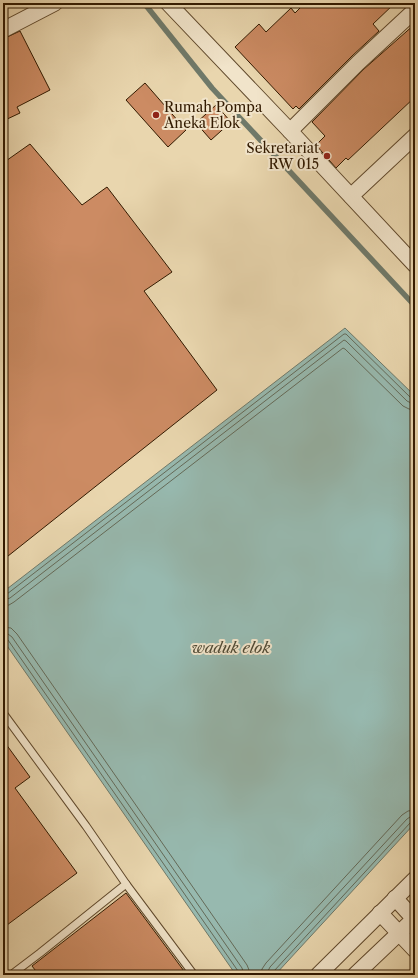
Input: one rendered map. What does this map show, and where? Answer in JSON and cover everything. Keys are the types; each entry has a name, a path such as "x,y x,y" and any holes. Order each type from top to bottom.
{"street":[{"path":"3,30 55,3"},
{"path":"172,7 415,265"},
{"path":"290,131 358,63 415,10"},
{"path":"351,196 415,136"},
{"path":"318,975 415,879"},
{"path":"356,975 415,919 395,898"},
{"path":"380,913 415,950"}],"lane":[{"path":"3,713 86,826 126,884 194,975"},
{"path":"11,975 126,884"}],"water":[{"name":"waduk elok","path":"345,328 415,396 415,823 275,975 236,975 3,640 3,592"}],"building":[{"path":"305,3 395,3 373,24 379,31 299,109 296,106 293,109 235,47 259,24 266,32 291,8 295,13"},
{"path":"415,24 415,97 348,160 346,158 336,168 316,145 325,136 312,122 364,69"},
{"path":"20,31 50,90 17,107 20,113 3,121 3,39"},
{"name":"Rumah Pompa Aneka Elok","path":"145,83 186,130 168,147 126,100"},
{"path":"216,105 231,122 211,140 196,123"},
{"path":"30,144 82,205 107,187 172,272 144,291 217,390 3,560 3,163"},
{"path":"3,740 30,777 15,788 77,873 3,928"},
{"path":"126,893 187,975 39,975 32,966"}],"waterway":[{"path":"144,3 212,88 415,306"}],"place":[{"name":"Rumah Pompa Aneka Elok","path":"156,115"},
{"name":"Sekretariat RW 015","path":"327,156"}]}
